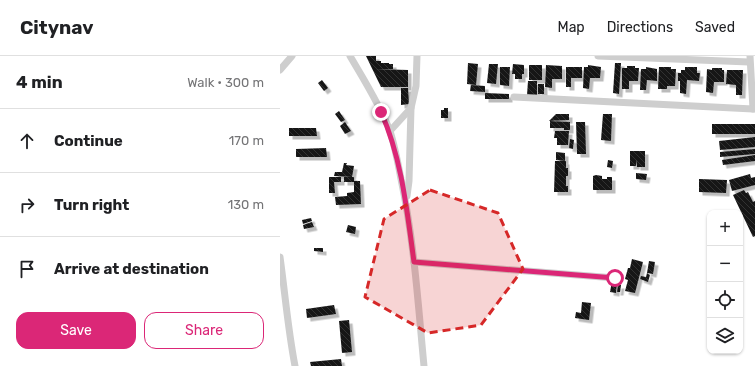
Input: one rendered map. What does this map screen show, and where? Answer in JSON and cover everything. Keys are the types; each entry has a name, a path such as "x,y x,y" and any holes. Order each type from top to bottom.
{"street":[{"path":"280,70 292,56"},
{"path":"350,56 381,112 390,131 395,150 406,202 414,262 424,366"},
{"path":"406,202 409,181 411,108 416,86 417,56"},
{"path":"514,97 754,109 749,59 598,56"},
{"path":"390,131 411,108"},
{"path":"280,257 290,340 295,366"},
{"path":"414,262 615,278"}],"highlighted area":[{"path":"430,190 498,213 523,269 481,325 428,333 365,297 384,219"}],"building":[{"path":"366,56 376,56 376,61 393,64 393,69 376,69 408,70 408,87 381,87"},
{"path":"468,63 478,64 476,85 467,84"},
{"path":"615,63 621,63 619,94 613,93"},
{"path":"489,64 498,64 496,84 487,83"},
{"path":"513,64 524,65 524,74 522,74 522,79 515,79 515,74 512,74"},
{"path":"529,65 542,65 542,80 529,80"},
{"path":"546,65 562,66 562,79 552,79 552,88 545,87"},
{"path":"588,65 601,67 600,78 590,78 589,89 583,88 584,67 588,67"},
{"path":"627,66 635,66 635,68 639,68 638,81 629,81 629,89 622,89 622,68 627,68"},
{"path":"500,67 510,67 509,86 500,85"},
{"path":"566,67 582,67 582,78 571,78 571,87 566,87"},
{"path":"646,67 657,69 657,81 647,80 646,90 640,90 641,69 646,69"},
{"path":"659,67 671,67 671,69 676,69 675,86 667,86 667,89 658,89"},
{"path":"685,67 697,67 697,73 700,73 699,81 687,80 686,94 680,93 680,81 678,81 678,73 681,73 681,70 685,70"},
{"path":"712,68 722,68 722,70 724,70 724,82 714,82 713,93 706,92 707,69 712,70"},
{"path":"727,70 743,70 742,95 736,95 736,85 726,84"},
{"path":"322,80 328,88 324,91 318,83"},
{"path":"528,81 537,81 537,95 527,95"},
{"path":"538,84 544,84 544,94 538,94"},
{"path":"471,85 485,86 485,92 470,91"},
{"path":"401,88 408,88 409,104 401,105"},
{"path":"485,93 509,94 509,99 485,99"},
{"path":"444,108 448,108 448,118 441,118 441,110 444,110"},
{"path":"339,111 345,120 341,122 335,114"},
{"path":"556,114 569,114 569,120 549,121"},
{"path":"603,114 612,114 611,141 601,140"},
{"path":"550,121 570,122 570,130 564,130 564,128 550,128"},
{"path":"345,122 351,131 345,134 340,126"},
{"path":"576,122 585,122 586,154 577,154"},
{"path":"712,124 755,124 755,134 712,134"},
{"path":"289,128 316,128 317,136 289,136"},
{"path":"555,131 569,131 568,145 557,145 557,138 554,138"},
{"path":"755,137 755,147 720,150 719,141"},
{"path":"570,139 574,140 573,149 569,148"},
{"path":"326,148 327,157 296,157 296,149"},
{"path":"755,149 755,154 720,157 720,152"},
{"path":"630,151 645,151 645,167 637,167 637,160 636,166 630,166"},
{"path":"556,152 565,153 565,161 556,160"},
{"path":"755,155 755,161 723,165 722,160"},
{"path":"608,160 613,161 612,168 607,167"},
{"path":"555,161 566,161 568,176 566,176 566,186 568,186 568,192 554,192"},
{"path":"344,163 347,163 346,165 354,166 352,177 334,176 335,172 342,172"},
{"path":"636,173 647,174 646,180 636,179"},
{"path":"750,174 751,178 755,177 755,185 732,191 729,180"},
{"path":"593,176 602,176 602,179 612,177 612,190 593,190"},
{"path":"329,177 341,177 341,182 334,182 335,193 329,193"},
{"path":"344,177 354,177 354,182 344,182"},
{"path":"699,179 727,180 726,193 699,192"},
{"path":"354,181 360,181 361,204 336,205 335,197 347,196 347,193 354,192"},
{"path":"744,190 746,193 748,192 753,202 755,201 755,236 753,237 743,216 743,210 740,210 733,195"},
{"path":"311,218 312,221 303,224 302,220"},
{"path":"312,222 314,227 304,229 303,225"},
{"path":"348,225 356,227 355,234 346,232"},
{"path":"314,248 323,248 323,252 314,251"},
{"path":"632,259 643,262 635,293 625,291 628,280 625,279"},
{"path":"649,261 655,262 653,274 647,273"},
{"path":"647,273 650,275 648,282 640,279 641,276 646,277"},
{"path":"612,281 617,282 616,293 610,292"},
{"path":"618,285 621,285 620,292 617,292"},
{"path":"582,302 591,303 589,320 575,318 576,312 581,313"},
{"path":"334,305 336,314 307,318 306,309"},
{"path":"349,320 352,352 342,353 339,321"},
{"path":"341,359 342,366 311,366 310,362"}],"route":[{"path":"381,112 390,131 395,150 406,202 414,262 615,278"}]}
